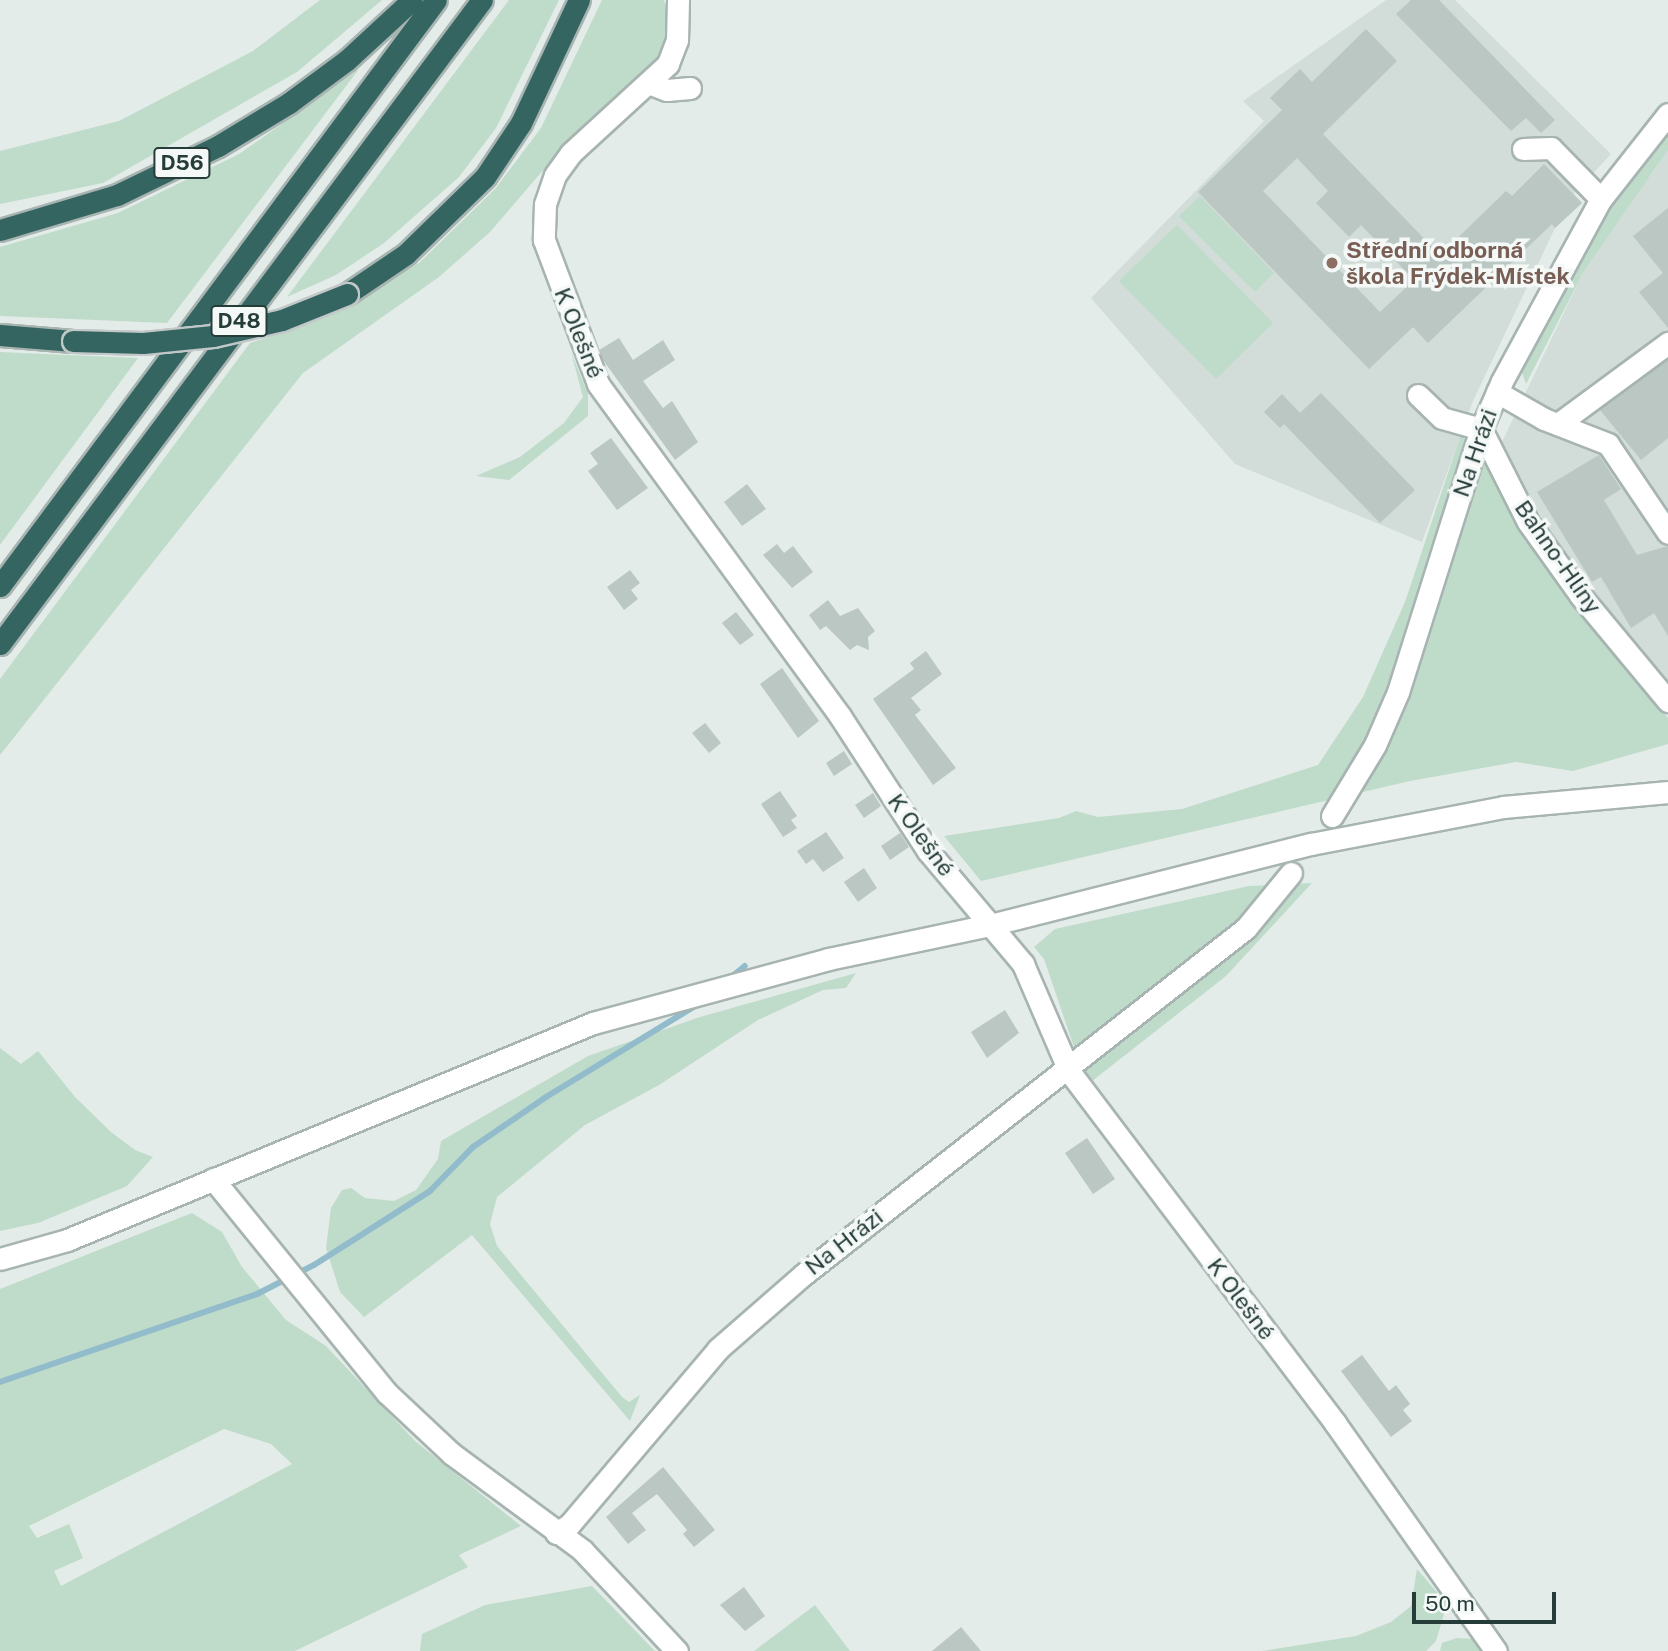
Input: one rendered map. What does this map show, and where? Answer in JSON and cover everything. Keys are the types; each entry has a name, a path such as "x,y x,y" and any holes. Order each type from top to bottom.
{"highway":[{"name":"D56","path":"0,230 117,195 218,146 289,103 347,60 412,0"},
{"name":"D48","path":"0,586 436,0"},
{"name":"D48","path":"0,644 482,0"},
{"path":"0,335 143,343 213,336 282,320 348,294 406,254 485,177 522,123 579,0"}],"street":[{"name":"K Olešné","path":"678,0 677,40 668,64 651,84 571,153 555,175 545,204 544,240 598,384 840,716 928,851 1023,964 1069,1071 1335,1423 1496,1651"},
{"path":"651,84 667,90 690,88"},
{"name":"Na Hrázi","path":"1332,816 1375,745 1398,692 1481,429 1497,392 1601,199 1668,114"},
{"path":"1523,149 1551,148 1601,199"},
{"path":"1558,424 1668,343"},
{"path":"1497,392 1558,424 1608,444 1668,533"},
{"path":"1418,395 1442,418 1481,429"},
{"name":"Bahno-Hlíny","path":"1481,429 1528,522 1580,595 1668,701"},
{"path":"0,1259 67,1240 593,1023 738,984 990,925 1311,844 1432,820 1572,798 1668,792"},
{"name":"Na Hrázi","path":"556,1532 569,1525 718,1349 804,1274 1069,1071 1247,928 1291,873"},
{"path":"213,1179 387,1394 452,1454 582,1550 677,1651"}],"shaded area":[{"name":"Střední odborná škola Frýdek-Místek","path":"1386,0 1455,0 1611,154 1574,194 1582,203 1555,228 1473,401 1422,542 1235,464 1091,298 1264,121 1243,101"},
{"path":"1668,150 1668,686 1570,568 1501,444 1583,273"}],"green space":[{"path":"320,0 382,0 297,72 103,183 0,204 0,151 119,121 253,51"},
{"path":"509,0 559,0 496,128 459,177 384,243 336,275 287,297"},
{"path":"602,0 664,0 671,22 665,53 545,168 490,232 439,277 303,373 0,755 0,679 250,343 323,318 419,263 495,189 541,128"},
{"path":"359,69 167,323 0,316 0,247 118,213 239,154"},
{"path":"1668,130 1668,150 1583,273 1526,384 1520,367 1572,264 1608,208"},
{"path":"1200,196 1274,273 1255,292 1179,216"},
{"path":"1177,225 1273,323 1216,379 1119,281"},
{"path":"0,352 138,358 0,545"},
{"path":"571,352 588,394 588,416 509,480 476,476 520,457 564,423 583,397"},
{"path":"1461,434 1491,473 1571,599 1668,718 1668,744 1573,771 1516,762 1410,781 981,881 944,836 1059,818 1076,811 1098,817 1182,809 1318,765 1363,697 1405,602"},
{"path":"1312,883 1226,976 1087,1085 1044,959 1034,947 1055,929 1249,886"},
{"path":"856,973 846,988 823,990 758,1020 659,1085 585,1125 497,1197 490,1224 497,1246 622,1397 629,1402 640,1395 630,1421 472,1235 364,1317 340,1292 326,1248 331,1208 342,1190 351,1188 365,1198 394,1201 416,1190 438,1159 441,1141 588,1056 700,1017"},
{"path":"0,1048 21,1064 38,1051 75,1097 111,1132 135,1150 153,1157 127,1186 38,1223 0,1231"},
{"path":"192,1213 222,1232 242,1267 286,1320 326,1346 415,1441 521,1526 459,1555 468,1567 295,1651 0,1651 0,1289","holes":["224,1429 271,1444 292,1464 61,1586 54,1571 83,1558 69,1524 37,1538 29,1526"]},
{"path":"1417,1569 1447,1604 1436,1641 1426,1651 1262,1651 1356,1636 1391,1622 1411,1606"},
{"path":"592,1586 655,1651 420,1651 422,1634 485,1605"},
{"path":"815,1605 850,1651 754,1651"},
{"path":"1457,1638 1473,1639 1486,1651 1440,1651 1442,1643"}],"building":[{"path":"1411,0 1439,0 1555,120 1541,133 1526,118 1511,131 1396,14"},
{"path":"1366,29 1397,61 1323,134 1440,255 1506,191 1512,196 1544,164 1582,203 1555,228 1552,224 1428,343 1413,327 1369,369 1198,192 1282,110 1270,98 1300,69 1312,82","holes":["1297,158 1328,191 1316,203 1349,237 1361,225 1414,280 1380,312 1263,191"]},
{"path":"1668,208 1668,328 1639,292 1663,273 1633,236"},
{"path":"619,338 633,360 663,340 675,360 643,381 663,408 672,401 698,442 675,460 603,360 599,350"},
{"path":"1668,359 1668,438 1641,460 1600,410"},
{"path":"1321,393 1415,490 1380,523 1284,424 1280,428 1264,412 1282,394 1300,413"},
{"path":"611,438 648,488 617,510 588,471 598,464 590,453"},
{"path":"1599,455 1621,489 1604,500 1637,555 1668,546 1668,636 1654,613 1631,628 1601,577 1592,582 1537,492"},
{"path":"747,484 766,509 742,526 724,502"},
{"path":"777,544 784,553 793,546 813,572 792,588 763,555"},
{"path":"630,570 640,583 631,590 638,599 624,610 607,587"},
{"path":"828,600 840,616 858,608 875,631 868,637 869,650 857,645 850,650 826,626 820,630 809,615"},
{"path":"736,612 754,635 740,645 722,623"},
{"path":"926,651 942,674 911,698 921,710 915,715 956,768 933,785 873,699 914,669 910,663"},
{"path":"782,668 819,721 798,738 760,684"},
{"path":"705,723 721,743 709,753 692,733"},
{"path":"844,751 852,764 834,776 826,763"},
{"path":"780,791 797,816 791,820 797,828 783,837 761,804"},
{"path":"873,793 881,806 864,818 855,805"},
{"path":"826,832 844,858 823,872 813,859 806,864 797,851"},
{"path":"900,833 909,847 890,860 881,846"},
{"path":"864,868 877,888 858,902 844,882"},
{"path":"1005,1010 1019,1033 987,1058 971,1032"},
{"path":"1087,1138 1115,1179 1093,1194 1065,1153"},
{"path":"1362,1355 1389,1391 1396,1385 1410,1404 1403,1410 1412,1421 1391,1437 1341,1371"},
{"path":"663,1467 715,1530 694,1547 683,1534 687,1530 657,1494 632,1513 646,1530 628,1544 606,1517"},
{"path":"744,1587 765,1616 745,1631 720,1605"},
{"path":"961,1627 981,1651 932,1651"}],"waterway":[{"path":"730,978 745,966"},
{"path":"0,1382 257,1294 314,1265 430,1191 473,1147 546,1097 703,1001"}],"place":[{"name":"Střední odborná škola Frýdek-Místek","path":"1332,263"}]}
